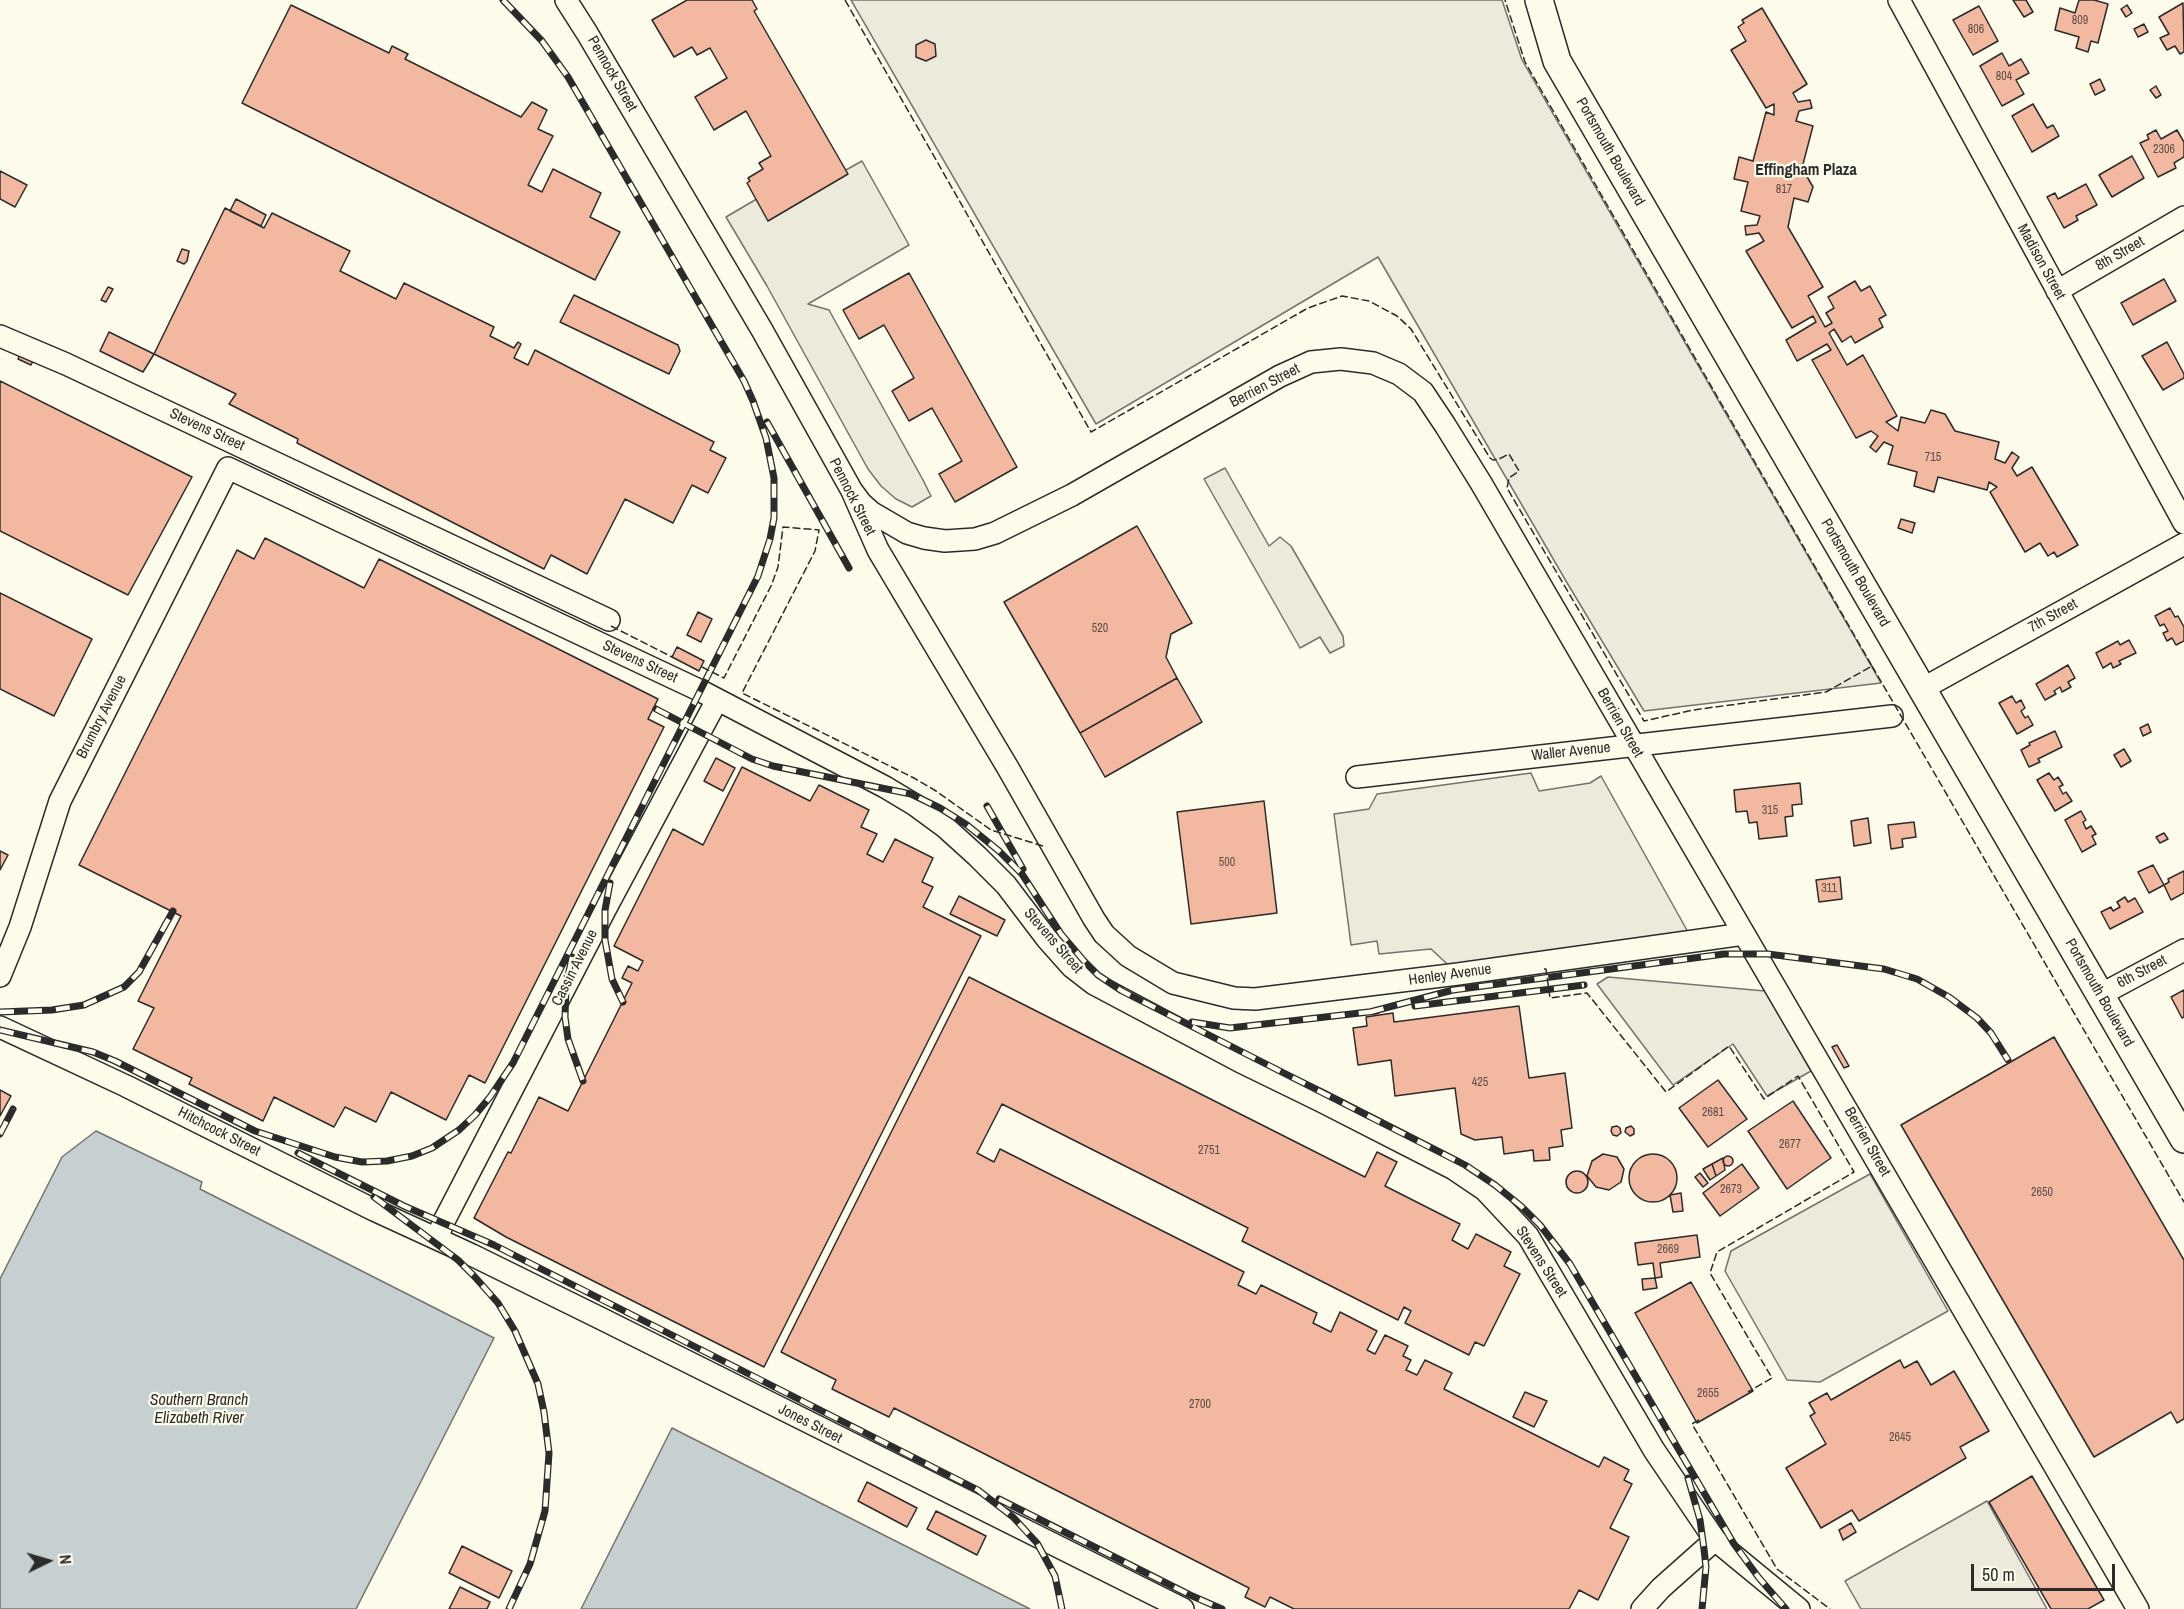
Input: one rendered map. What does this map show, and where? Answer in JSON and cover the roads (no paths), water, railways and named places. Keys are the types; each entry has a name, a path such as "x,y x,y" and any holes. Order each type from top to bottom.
{"main road":[{"name":"Portsmouth Boulevard","path":"1539,0 1557,61 2184,1139"}],"street":[{"path":"553,0 588,33"},
{"name":"Pennock Street","path":"566,0 588,33 762,330 852,491 878,550 1008,768 1094,919 1116,946 1158,976"},
{"path":"576,0 588,33"},
{"name":"Madison Street","path":"1899,0 2184,523"},
{"name":"8th Street","path":"2057,291 2184,217"},
{"name":"Stevens Street","path":"0,336 66,364 609,620"},
{"name":"Berrien Street","path":"852,491 871,512 895,528 915,536 955,541 985,537 1072,495 1296,367 1311,362 1341,359 1373,363 1407,380 1423,392 1481,483 2138,1609"},
{"name":"Stevens Street","path":"228,468 717,699 915,805 945,827 977,856 1006,885 1047,939 1072,967 1094,984 1239,1061 1454,1169 1485,1190 1527,1236 1654,1450 1715,1540 1799,1609"},
{"name":"Brumbry Avenue","path":"0,976 20,927 60,801 228,468"},
{"name":"7th Street","path":"1922,689 2184,544"},
{"name":"Cassin Avenue","path":"437,1239 443,1223 600,920 717,699"},
{"name":"Waller Avenue","path":"1357,777 1892,716"},
{"name":"Henley Avenue","path":"1158,976 1192,989 1234,998 1255,999 1458,975 1744,934"},
{"name":"6th Street","path":"2100,995 2184,950"},
{"name":"Hitchcock Street","path":"0,1027 135,1090 437,1239"},
{"name":"Jones Street","path":"437,1239 1183,1609"},
{"path":"1642,1609 1661,1588 1715,1540"}],"water":[{"name":"Southern Branch Elizabeth River","path":"96,1131 202,1182 200,1189 494,1338 356,1609 0,1609 0,1279 62,1157"},
{"path":"672,1428 1030,1609 581,1609"}],"railway":[{"path":"0,1030 93,1052 255,1131 335,1157 362,1162 387,1161 412,1156 432,1148 459,1130 475,1115 513,1063 758,576 774,518 774,478 766,438 753,401 744,381 568,77 542,41 503,0"},
{"path":"767,422 849,568"},
{"path":"656,709 752,759 773,766 911,794 940,808 967,825 999,851 1022,874 1061,934 1098,975 1122,991 1465,1165 1495,1185 1540,1225 1570,1264 1734,1544 1786,1609"},
{"path":"987,806 1023,869"},
{"path":"610,883 605,910 605,940 612,979 623,1002"},
{"path":"0,1012 52,1010 84,1005 124,987 139,972 173,911"},
{"path":"1370,1012 1453,990 1724,954 1768,954 1884,969 1917,979 1949,997 1977,1018 1991,1033 2008,1060"},
{"path":"572,957 566,986 565,1017 568,1039 583,1081"},
{"path":"1415,1006 1584,985"},
{"path":"1192,1022 1230,1028 1377,1011"},
{"path":"0,1134 13,1109"},
{"path":"298,1153 404,1206 494,1245 978,1490 1013,1517 1037,1543 1055,1576 1062,1609"},
{"path":"374,1197 458,1260 498,1303 515,1331 538,1384 549,1453 545,1511 530,1564 509,1609"},
{"path":"1688,1478 1700,1520 1706,1567 1702,1609"},
{"path":"999,1499 1222,1609"}],"district":[{"name":"Effingham Plaza","path":"1806,171"}]}
